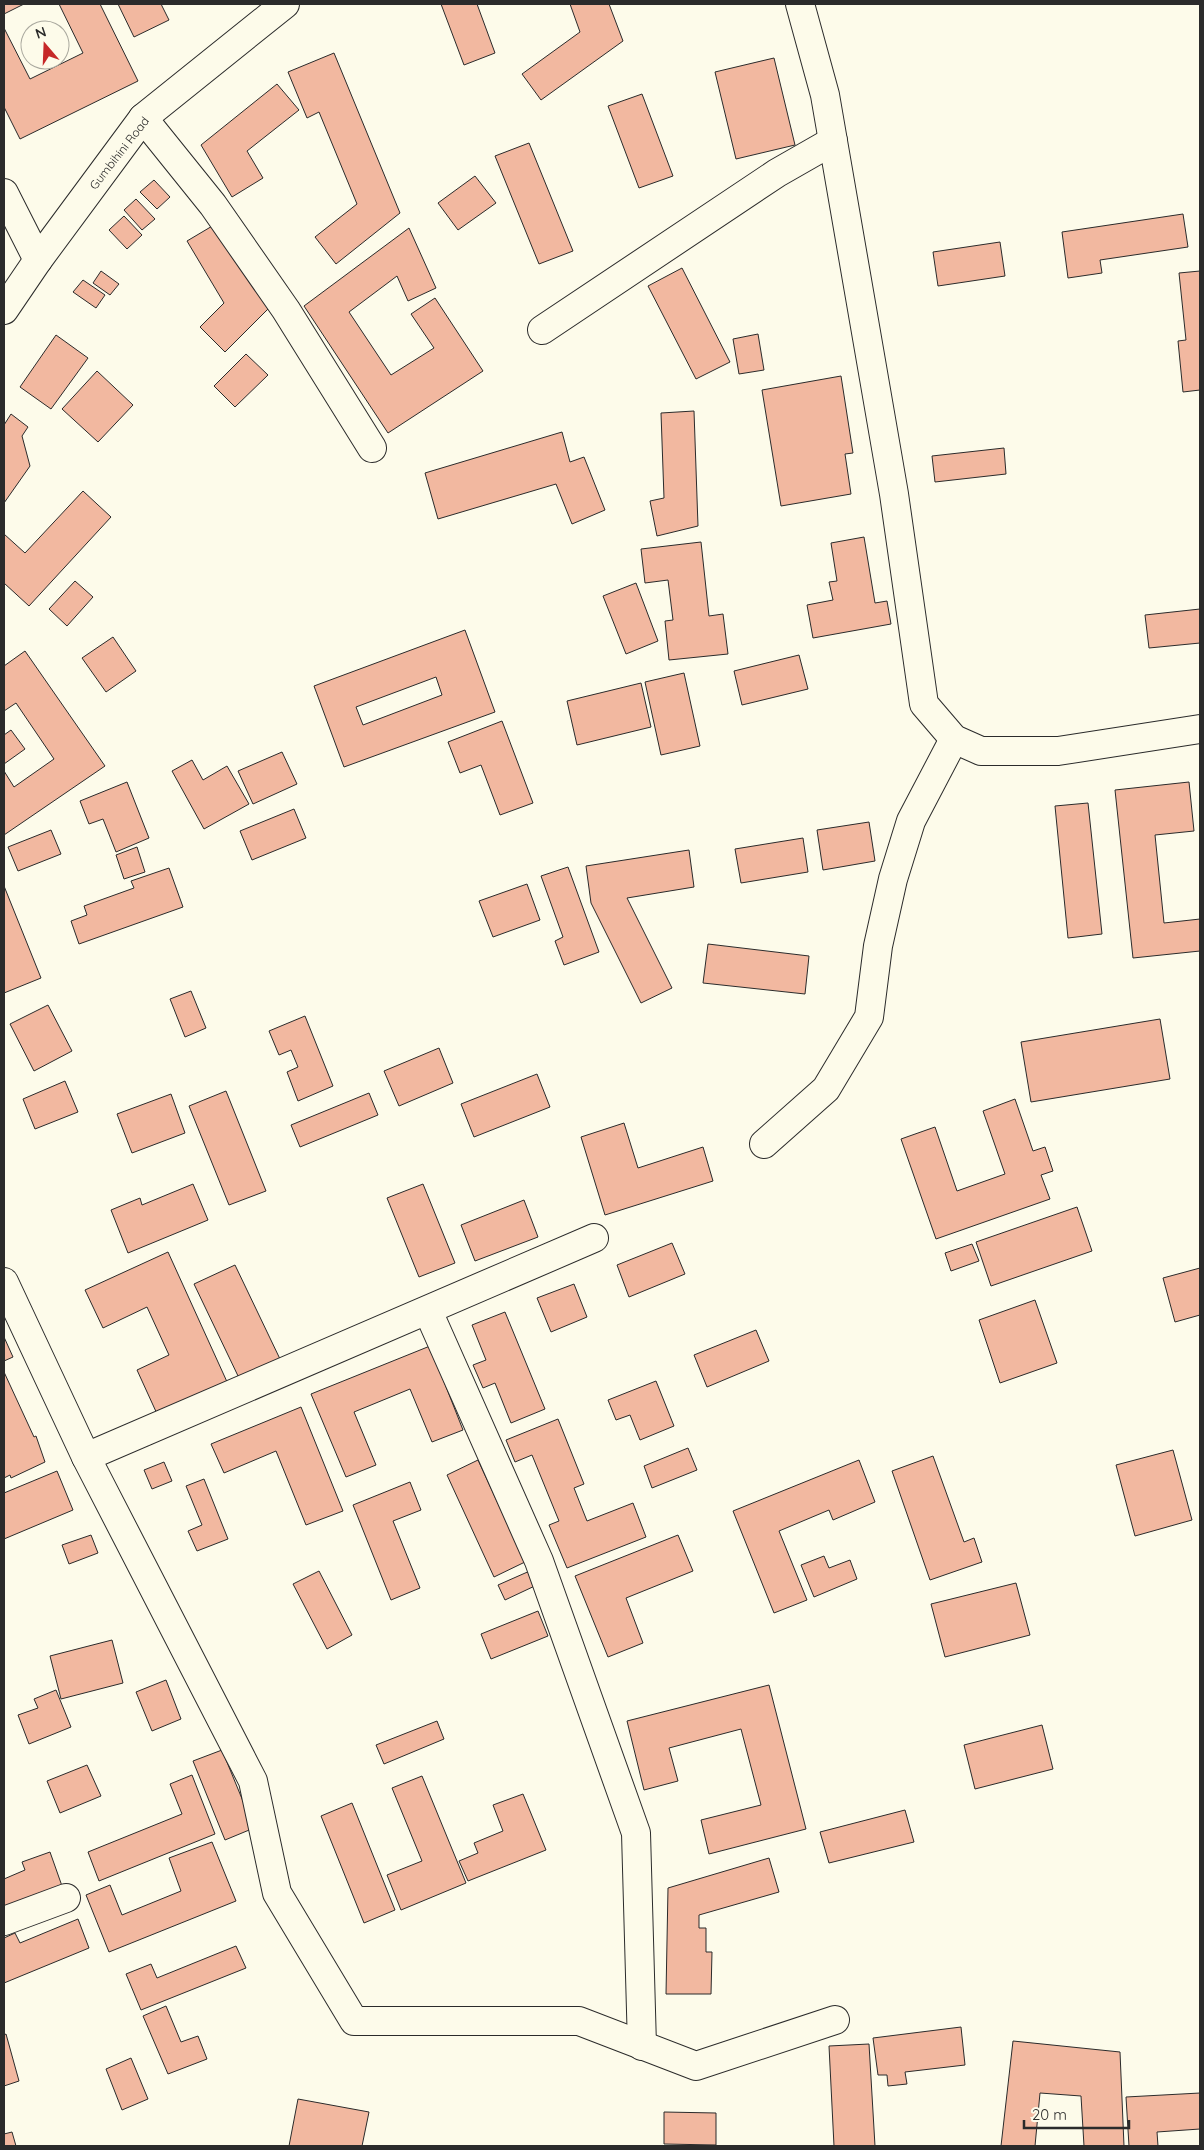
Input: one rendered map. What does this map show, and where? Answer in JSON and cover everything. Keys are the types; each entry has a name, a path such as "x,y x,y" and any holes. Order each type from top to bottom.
{"street":[{"name":"Gumbihini Road","path":"4,310 38,260 144,118 285,4"},
{"path":"800,4 825,95 894,494 924,704 954,738 981,751 1058,751 1200,729"},
{"path":"144,118 213,205 274,294 372,448"},
{"path":"542,330 778,173 833,141"},
{"path":"4,193 38,260"},
{"path":"764,1144 826,1089 870,1018 878,946 893,879 912,821 954,738"},
{"path":"86,1457 594,1238"},
{"path":"4,1282 86,1457 253,1781 276,1893 354,2021 579,2021 696,2066 835,2020"},
{"path":"428,1310 538,1561 636,1833 642,2046"},
{"path":"4,1921 66,1898"}],"building":[{"path":"4,4 24,4 4,14"},
{"path":"59,4 100,4 138,81 20,139 4,107 4,28 20,59 20,70 25,70 30,79 48,70 70,70 70,59 83,53 70,26 70,20 67,20"},
{"path":"118,4 161,4 169,20 134,37"},
{"path":"441,4 477,4 495,53 464,65"},
{"path":"570,4 609,4 623,41 541,100 522,74 580,32"},
{"path":"334,53 400,213 336,264 315,237 357,204 319,112 307,118 288,72"},
{"path":"774,58 795,145 736,159 715,72"},
{"path":"277,84 299,110 247,151 263,178 232,197 201,145"},
{"path":"642,94 673,176 639,188 608,106"},
{"path":"529,143 573,251 539,264 495,156"},
{"path":"475,176 496,203 458,230 438,203"},
{"path":"154,180 170,197 157,209 140,192"},
{"path":"136,199 155,219 142,230 124,210"},
{"path":"1183,214 1188,247 1100,260 1102,273 1068,278 1062,232"},
{"path":"124,216 142,235 127,249 109,230"},
{"path":"219,222 270,307 225,352 200,327 224,303 187,241"},
{"path":"409,228 436,288 408,301 397,276 349,312 391,375 434,348 411,314 435,298 483,371 388,433 304,306"},
{"path":"1000,242 1005,276 938,286 933,252"},
{"path":"682,268 730,362 696,379 648,286"},
{"path":"101,271 119,284 110,295 93,283"},
{"path":"1200,271 1200,390 1183,392 1178,341 1186,340 1179,273"},
{"path":"83,280 105,295 96,308 73,292"},
{"path":"758,334 764,370 739,374 733,339"},
{"path":"56,335 88,358 51,409 20,387"},
{"path":"246,354 268,375 235,407 214,386"},
{"path":"97,371 133,405 98,442 62,409"},
{"path":"841,376 853,453 845,454 851,494 781,506 762,390"},
{"path":"694,411 698,526 657,536 650,501 664,498 661,413"},
{"path":"11,414 28,427 22,436 30,466 4,503 4,425"},
{"path":"562,432 570,462 584,457 605,510 572,524 556,484 438,519 425,473"},
{"path":"1004,448 1006,474 935,482 932,456"},
{"path":"83,491 111,517 29,606 4,583 4,534 25,553"},
{"path":"864,537 875,603 887,601 891,624 813,638 807,605 833,600 829,582 837,581 831,543"},
{"path":"701,542 709,616 723,614 728,654 669,660 665,621 673,620 668,580 645,583 641,549"},
{"path":"75,581 93,597 67,626 49,609"},
{"path":"636,583 658,641 626,654 603,596"},
{"path":"1200,609 1200,643 1149,648 1145,615"},
{"path":"465,630 495,712 344,767 314,686","holes":["436,677 442,695 363,725 356,707"]},
{"path":"113,637 136,671 106,692 82,658"},
{"path":"25,651 105,766 4,835 4,771 14,787 54,759 16,703 4,711 4,666"},
{"path":"799,655 808,689 742,705 734,671"},
{"path":"684,673 700,746 661,755 645,682"},
{"path":"641,683 651,727 577,745 567,701"},
{"path":"502,721 533,803 500,815 481,765 460,773 448,742"},
{"path":"11,730 25,749 4,764 4,735"},
{"path":"282,752 297,784 253,804 238,771"},
{"path":"192,760 203,780 227,766 249,804 204,829 172,771"},
{"path":"127,782 149,838 116,852 103,819 89,824 80,801"},
{"path":"1189,782 1194,831 1155,835 1164,923 1200,919 1200,951 1133,958 1115,790"},
{"path":"1088,803 1102,934 1068,938 1055,806"},
{"path":"294,809 306,838 252,860 240,831"},
{"path":"869,822 875,861 823,870 817,830"},
{"path":"51,830 61,854 18,871 8,847"},
{"path":"803,838 808,872 741,883 735,849"},
{"path":"137,847 145,872 124,879 116,855"},
{"path":"689,850 694,887 627,898 672,988 641,1003 591,903 586,866"},
{"path":"568,867 599,952 564,965 555,941 563,937 541,876"},
{"path":"169,868 183,907 79,944 71,921 87,915 84,906 134,888 131,881"},
{"path":"527,884 540,920 493,937 479,901"},
{"path":"4,886 41,978 4,993"},
{"path":"708,944 809,956 805,994 703,983"},
{"path":"191,991 206,1028 185,1037 170,999"},
{"path":"48,1005 72,1051 34,1071 10,1024"},
{"path":"305,1016 333,1086 298,1101 287,1072 298,1067 291,1050 279,1055 269,1031"},
{"path":"1160,1019 1170,1079 1031,1102 1021,1042"},
{"path":"439,1048 453,1083 399,1106 384,1071"},
{"path":"537,1074 550,1107 474,1137 461,1104"},
{"path":"65,1081 78,1112 35,1129 23,1099"},
{"path":"226,1091 266,1191 229,1205 189,1106"},
{"path":"369,1093 378,1115 300,1147 291,1125"},
{"path":"171,1094 185,1133 132,1153 117,1114"},
{"path":"1015,1099 1033,1151 1045,1147 1053,1171 1041,1175 1050,1199 936,1239 901,1139 935,1127 957,1191 1005,1174 983,1111"},
{"path":"624,1123 638,1168 703,1147 713,1181 605,1215 581,1137"},
{"path":"193,1184 208,1220 128,1253 111,1210 140,1198 142,1205"},
{"path":"423,1184 455,1263 419,1277 387,1198"},
{"path":"524,1200 538,1237 475,1261 461,1225"},
{"path":"1077,1207 1092,1251 991,1286 976,1242"},
{"path":"672,1243 685,1274 629,1297 617,1265"},
{"path":"972,1244 979,1261 951,1271 945,1253"},
{"path":"168,1252 228,1384 158,1416 137,1370 169,1355 147,1307 103,1328 85,1290"},
{"path":"235,1265 280,1359 239,1378 194,1284"},
{"path":"1200,1268 1200,1315 1175,1322 1163,1278"},
{"path":"574,1284 587,1317 551,1332 537,1298"},
{"path":"1035,1300 1057,1363 1000,1383 979,1320"},
{"path":"505,1312 545,1409 511,1423 495,1383 483,1388 473,1365 486,1360 472,1325"},
{"path":"756,1330 769,1361 707,1387 694,1355"},
{"path":"4,1337 13,1357 4,1361"},
{"path":"430,1346 463,1430 432,1442 410,1389 354,1412 376,1465 346,1477 311,1394"},
{"path":"4,1372 34,1437 36,1436 45,1462 11,1478 10,1475 4,1478"},
{"path":"656,1381 674,1426 640,1440 630,1415 616,1420 608,1400"},
{"path":"301,1407 343,1511 306,1525 276,1451 224,1473 211,1444"},
{"path":"558,1419 584,1484 574,1488 587,1521 633,1503 646,1537 567,1568 549,1525 559,1521 532,1455 515,1462 506,1440"},
{"path":"688,1448 697,1470 652,1488 644,1466"},
{"path":"1173,1450 1192,1520 1135,1536 1116,1465"},
{"path":"933,1456 964,1542 974,1538 982,1562 930,1580 892,1471"},
{"path":"478,1460 525,1562 494,1577 447,1475"},
{"path":"859,1460 875,1502 833,1520 829,1510 779,1531 807,1600 774,1613 733,1511"},
{"path":"164,1462 172,1481 152,1489 144,1470"},
{"path":"57,1471 73,1510 4,1539 4,1493"},
{"path":"204,1479 228,1539 197,1551 188,1531 202,1525 186,1486"},
{"path":"410,1482 421,1510 393,1521 420,1588 391,1600 353,1505"},
{"path":"91,1535 98,1553 69,1564 62,1545"},
{"path":"678,1535 693,1571 626,1598 643,1643 608,1657 575,1576"},
{"path":"824,1556 829,1568 850,1560 857,1579 814,1597 801,1565"},
{"path":"532,1570 539,1584 505,1600 498,1585"},
{"path":"319,1571 352,1635 327,1649 293,1584"},
{"path":"1016,1583 1030,1635 945,1657 931,1604"},
{"path":"538,1611 548,1636 491,1659 481,1634"},
{"path":"112,1640 123,1683 61,1699 50,1656"},
{"path":"166,1680 181,1719 152,1731 136,1692"},
{"path":"769,1685 806,1829 709,1854 701,1820 761,1805 741,1729 669,1748 678,1781 644,1790 627,1721"},
{"path":"56,1690 71,1727 29,1744 18,1715 38,1708 34,1699"},
{"path":"437,1721 444,1739 384,1764 376,1745"},
{"path":"1042,1725 1053,1769 975,1789 964,1745"},
{"path":"222,1750 254,1828 225,1840 193,1761"},
{"path":"87,1765 101,1796 60,1813 47,1781"},
{"path":"192,1775 215,1834 99,1881 88,1852 182,1814 170,1784"},
{"path":"422,1776 466,1883 401,1910 387,1875 422,1861 392,1788"},
{"path":"523,1794 546,1850 468,1881 459,1861 478,1853 474,1843 503,1831 493,1805"},
{"path":"352,1803 395,1910 364,1923 321,1816"},
{"path":"905,1810 914,1842 829,1863 820,1832"},
{"path":"212,1842 236,1901 109,1952 86,1895 110,1885 122,1915 181,1891 169,1858"},
{"path":"50,1852 62,1886 4,1907 4,1879 25,1870 22,1862"},
{"path":"769,1858 779,1892 699,1915 699,1928 706,1928 706,1952 712,1952 711,1994 666,1994 668,1888"},
{"path":"78,1919 89,1948 4,1983 4,1938 15,1933 20,1943"},
{"path":"236,1946 246,1968 141,2010 126,1974 151,1964 157,1978"},
{"path":"166,2006 181,2042 198,2036 207,2059 168,2074 143,2016"},
{"path":"961,2027 965,2065 905,2072 907,2084 888,2086 887,2075 878,2075 873,2038"},
{"path":"6,2034 19,2081 4,2086 4,2035"},
{"path":"1013,2041 1120,2052 1124,2146 1084,2146 1081,2096 1040,2093 1035,2146 1001,2146"},
{"path":"869,2044 875,2146 834,2146 829,2046"},
{"path":"131,2058 148,2099 122,2110 106,2069"},
{"path":"1200,2093 1200,2129 1157,2132 1158,2146 1129,2146 1126,2097"},
{"path":"298,2099 369,2112 362,2146 289,2146"},
{"path":"664,2112 716,2113 716,2145 664,2144"},
{"path":"12,2132 16,2146 4,2146 4,2134"}]}
